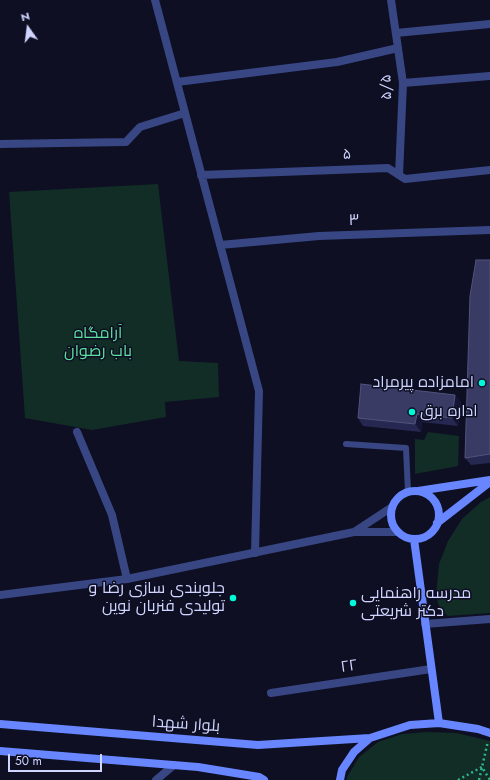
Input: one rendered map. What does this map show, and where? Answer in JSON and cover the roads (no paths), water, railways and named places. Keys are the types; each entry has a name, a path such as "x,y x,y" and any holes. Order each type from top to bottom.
{"main road":[{"path":"412,492 423,493 429,496 438,508 437,523 433,530 428,535 414,539 406,538 398,532 392,522 392,507 396,500 402,495 412,492 490,481"},
{"path":"437,523 490,481"},
{"path":"414,539 439,723"},
{"path":"340,780 342,770 354,752 370,738 410,725 439,723 478,729 489,737"},
{"name":"بلوار شهدا","path":"0,724 258,745 370,738"},
{"path":"0,751 198,767 258,777 264,780"}],"street":[{"path":"155,0 259,390 255,553"},
{"name":"۵/۵","path":"391,0 403,83 399,175"},
{"path":"396,33 490,24"},
{"path":"176,82 337,62 398,48"},
{"path":"403,83 490,76"},
{"path":"0,144 126,142 140,128 185,113"},
{"name":"۵","path":"202,175 388,168 406,179 490,170"},
{"name":"۳","path":"220,245 319,236 490,230"},
{"path":"77,432 112,515 128,579"},
{"path":"354,532 392,507"},
{"path":"0,595 128,579 354,532 398,532"},
{"path":"425,624 490,619"},
{"name":"۲۲","path":"271,693 431,669"},
{"path":"156,780 174,765"}],"lane":[{"path":"346,444 406,448 412,492"}],"place":[{"name":"امامزاده پیرمراد","path":"482,383"},
{"name":"اداره برق","path":"412,412"},
{"name":"جلوبندی سازی رضا و تولیدی فنربان نوین","path":"233,598"},
{"name":"مدرسه راهنمایی دکتر شریعتی","path":"353,603"}],"park label":[{"name":"آرامگاه باب رضوان","path":"98,343"}]}
